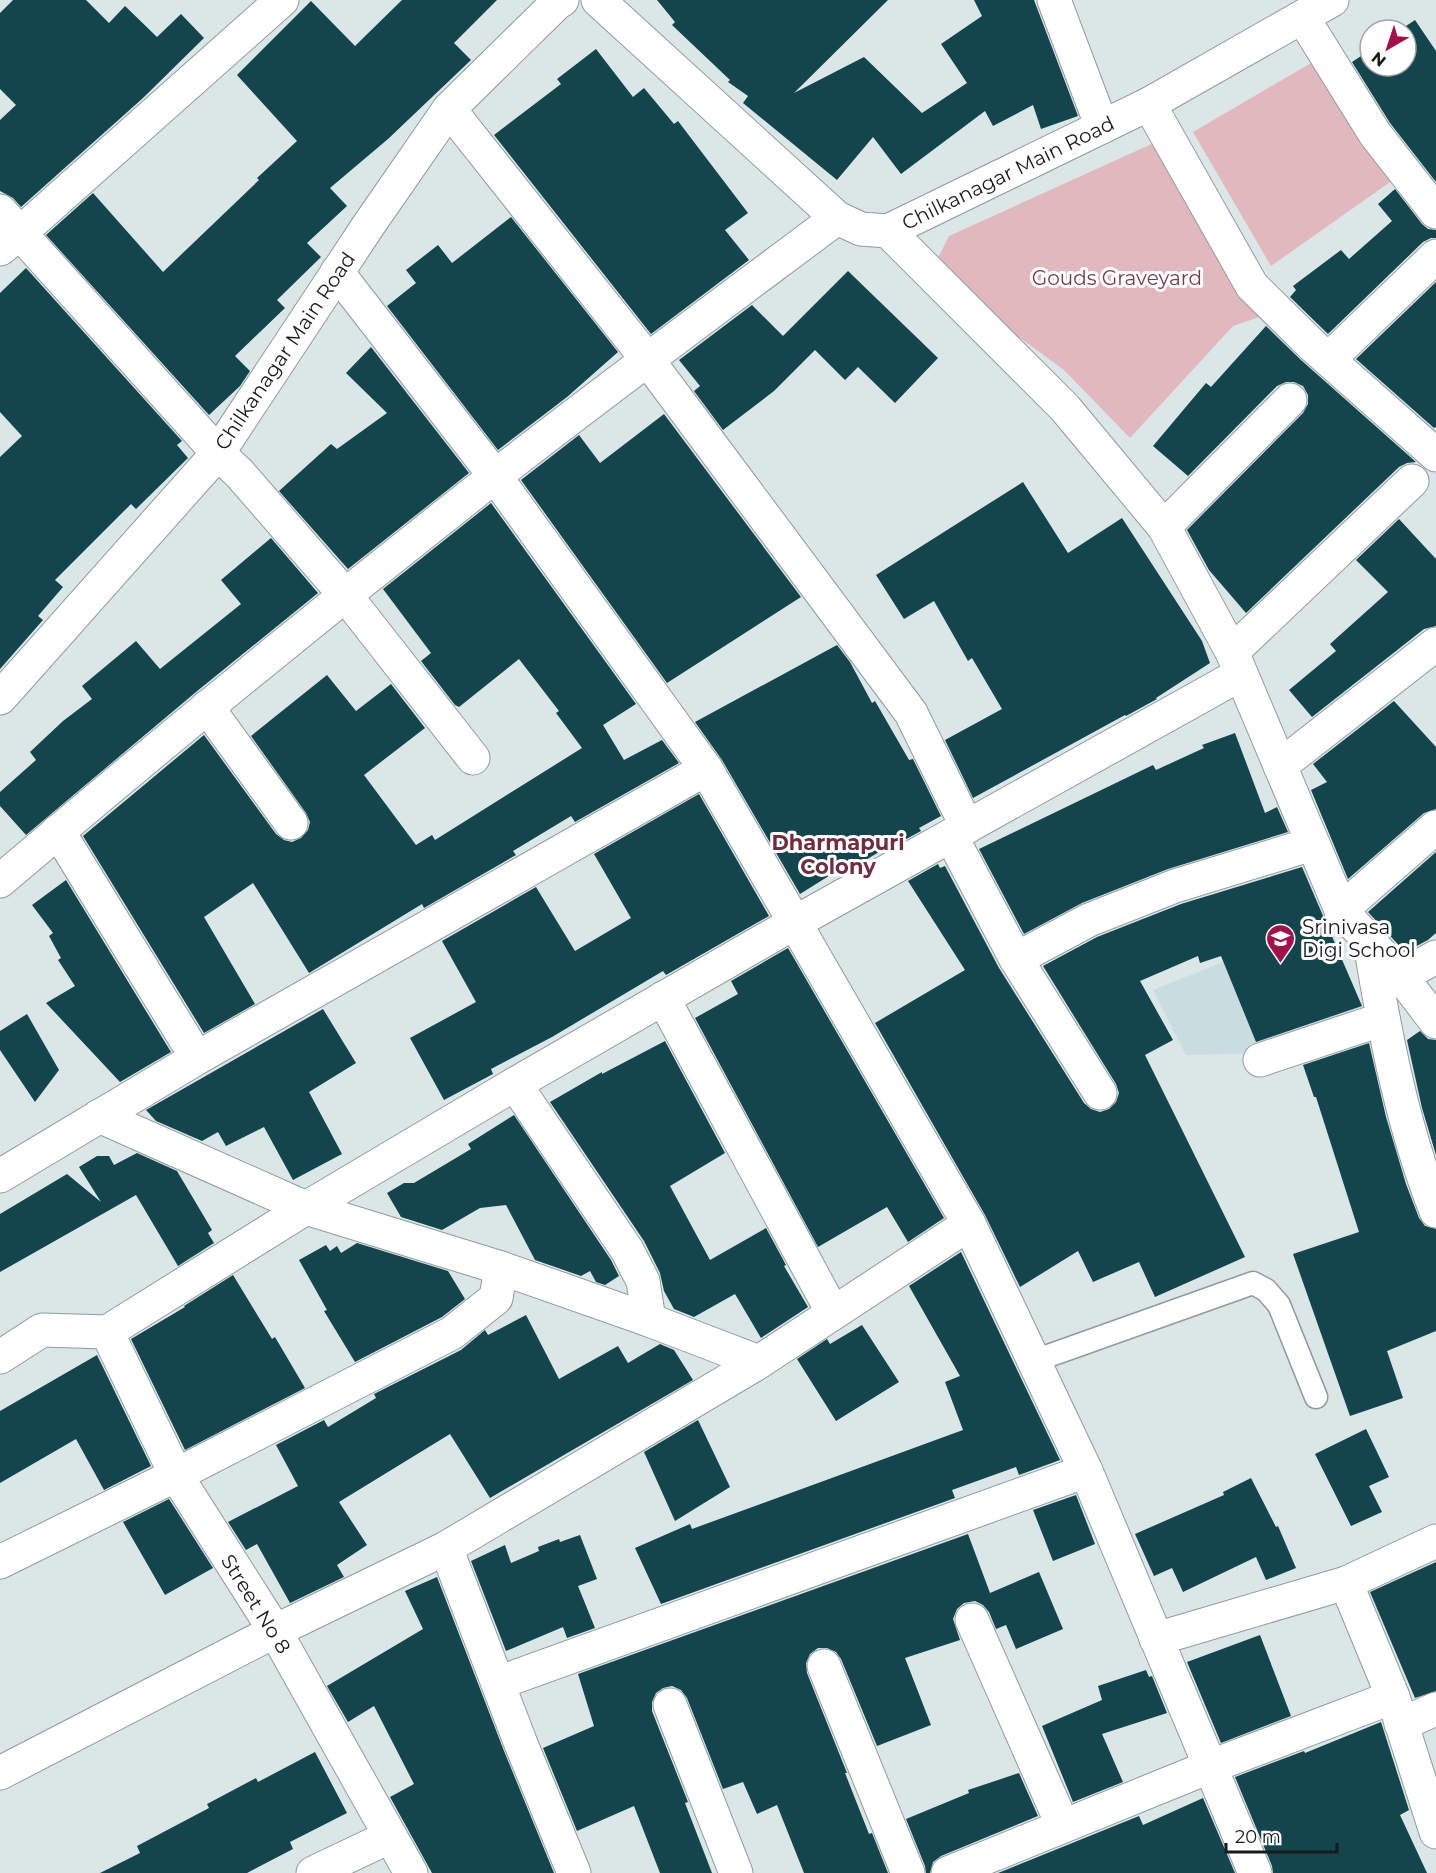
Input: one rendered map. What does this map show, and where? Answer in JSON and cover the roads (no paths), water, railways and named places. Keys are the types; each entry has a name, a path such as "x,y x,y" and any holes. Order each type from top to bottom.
{"street":[{"path":"282,0 7,231 240,474 346,596 473,758"},
{"name":"Chilkanagar Main Road","path":"0,698 218,453 337,272 449,109 562,0"},
{"name":"Chilkanagar Main Road","path":"598,0 837,218 861,229 888,231 1149,104 1332,0"},
{"path":"1054,0 1102,127"},
{"path":"1303,18 1374,134 1436,212"},
{"path":"1149,104 1252,286 1436,455"},
{"path":"449,109 647,359 911,713 959,831 1016,959 1100,1093"},
{"path":"0,880 207,707 495,476 647,359 837,218"},
{"path":"888,231 1065,408 1164,527 1237,663 1341,910 1401,975 1436,1022"},
{"path":"1329,359 1436,256"},
{"path":"337,272 495,476 706,769 969,1224 1086,1471 1255,1873"},
{"path":"1164,527 1290,400"},
{"path":"0,1357 42,1330 107,1332 306,1208 515,1084 959,831 1237,663 1412,481"},
{"path":"1280,766 1436,644"},
{"path":"207,707 291,823"},
{"path":"0,1176 197,1058 706,769"},
{"path":"1341,910 1436,827"},
{"path":"58,831 197,1058"},
{"path":"1016,959 1089,920 1174,886 1312,844"},
{"path":"1370,943 1395,1081 1436,1211"},
{"path":"1401,975 1436,957"},
{"path":"663,998 833,1313"},
{"path":"1260,1060 1383,1019"},
{"path":"515,1084 627,1250 643,1281 649,1320"},
{"path":"99,1116 306,1208 501,1268 649,1320 759,1362"},
{"path":"0,1773 275,1631 446,1548 759,1362 969,1224"},
{"path":"0,1562 176,1476 452,1333 496,1298 501,1268"},
{"name":"Street No 8","path":"107,1332 176,1476 275,1631 411,1873"},
{"path":"498,1683 1086,1471"},
{"path":"1156,1639 1346,1583 1436,1541"},
{"path":"446,1548 574,1873"},
{"path":"1346,1583 1397,1710 1436,1832"},
{"path":"972,1620 1063,1826"},
{"path":"824,1666 908,1873"},
{"path":"670,1705 736,1873"},
{"path":"948,1873 993,1864 1063,1826 1209,1767 1397,1710 1436,1709"},
{"path":"313,1873 389,1837"}],"lane":[{"path":"1034,1361 1252,1283 1266,1290 1279,1305 1316,1397"}],"place":[{"name":"Srinivasa Digi School","path":"1281,964"}],"district":[{"name":"Dharmapuri Colony","path":"838,855"}],"park label":[{"name":"Gouds Graveyard","path":"1117,278"}]}
